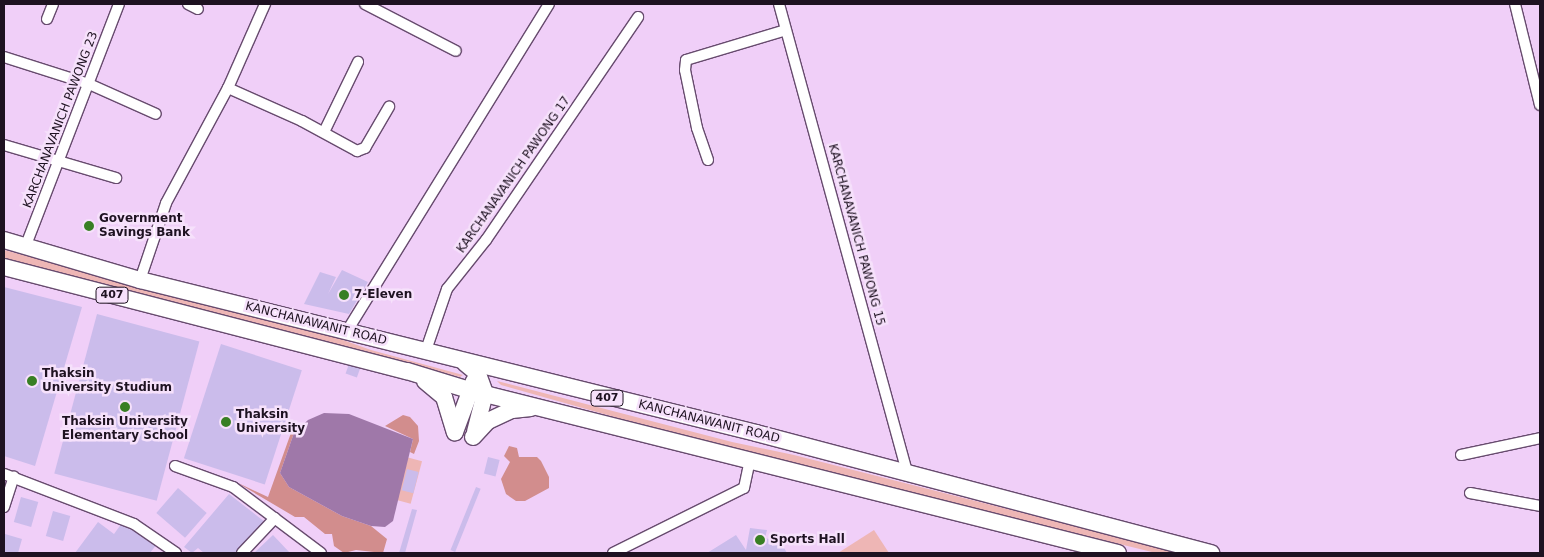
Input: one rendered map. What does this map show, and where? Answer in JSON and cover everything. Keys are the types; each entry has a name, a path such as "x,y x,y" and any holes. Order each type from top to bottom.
{"main road":[{"name":"KANCHANAWANIT ROAD","path":"4,240 140,280 907,473 1211,553"},
{"name":"KANCHANAWANIT ROAD","path":"4,267 407,371 477,391 1118,553"},
{"path":"462,362 480,377"},
{"path":"407,371 439,390 450,410 455,432 477,391"},
{"path":"480,377 501,372"},
{"path":"480,377 473,437 488,421 512,410 553,409"}],"street":[{"path":"47,19 53,4"},
{"name":"KARCHANAVANICH PAWONG 23","path":"26,245 60,162 119,4"},
{"path":"140,280 166,203 228,88 265,4"},
{"path":"365,4 456,51"},
{"path":"347,331 549,4"},
{"name":"KARCHANAVANICH PAWONG 15","path":"779,4 907,473"},
{"path":"1515,4 1540,105"},
{"name":"KARCHANAVANICH PAWONG 17","path":"424,353 448,289 486,240 638,17"},
{"path":"708,160 697,128 685,70 686,60 786,30"},
{"path":"4,57 89,84 156,114"},
{"path":"324,132 358,62"},
{"path":"228,88 324,132 357,151 363,150 389,107"},
{"path":"4,145 116,178"},
{"path":"1461,456 1540,438"},
{"path":"613,553 744,488 750,460"},
{"path":"175,466 233,487 322,553"},
{"path":"4,507 9,476 134,524 176,553"},
{"path":"1470,493 1540,506"},
{"path":"242,553 275,518"}],"shaded area":[{"path":"4,250 329,335 371,350 463,375 460,377 62,275 4,259"},
{"path":"497,381 732,442 794,455 1181,553 1156,553 945,501 618,418 501,385"},
{"path":"324,413 349,414 413,439 393,521 385,527 371,526 342,516 289,487 280,473 294,433 308,420"},
{"path":"403,415 410,417 418,426 419,441 414,454 410,452 413,439 385,426"},
{"path":"292,430 294,433 280,473 289,487 342,516 371,526 387,539 383,553 356,550 344,553 334,546 332,534 325,534 304,517 295,517 236,482 268,497"},
{"path":"509,446 517,448 519,457 537,457 541,461 549,477 549,488 525,501 516,501 506,494 501,479 510,462 504,456"},
{"path":"395,454 422,461 411,504 384,497"},
{"path":"874,530 889,553 838,553"}],"building":[{"name":"7-Eleven","path":"342,270 368,282 349,314 304,304 320,272 336,277 328,294"},
{"name":"Thaksin University Studium","path":"4,287 82,307 35,466 4,456"},
{"name":"Thaksin University Elementary School","path":"97,314 199,341 157,501 54,473"},
{"path":"221,344 302,370 265,484 184,458"},
{"path":"349,364 360,368 357,378 346,373"},
{"path":"488,457 500,460 496,476 484,473"},
{"path":"407,469 419,472 413,493 402,490"},
{"path":"476,487 481,489 455,552 451,550"},
{"path":"178,488 207,513 185,538 156,513"},
{"path":"229,494 265,522 238,553 204,553 198,548 192,553 184,547"},
{"path":"21,497 38,502 31,527 14,522"},
{"path":"412,509 417,510 405,553 399,553"},
{"path":"53,511 70,516 63,541 46,536"},
{"path":"124,520 157,544 150,553 75,553 98,522 114,534"},
{"name":"Sports Hall","path":"750,528 767,530 765,538 773,540 772,546 780,541 787,553 707,553 736,535 746,550"},
{"path":"5,534 22,539 18,553 4,553"},
{"path":"273,535 290,553 254,553"}],"place":[{"name":"Government Savings Bank","path":"89,226"},
{"name":"7-Eleven","path":"344,295"},
{"name":"Thaksin University Studium","path":"32,381"},
{"name":"Thaksin University Elementary School","path":"125,407"},
{"name":"Thaksin University","path":"226,422"},
{"name":"Sports Hall","path":"760,540"}]}
